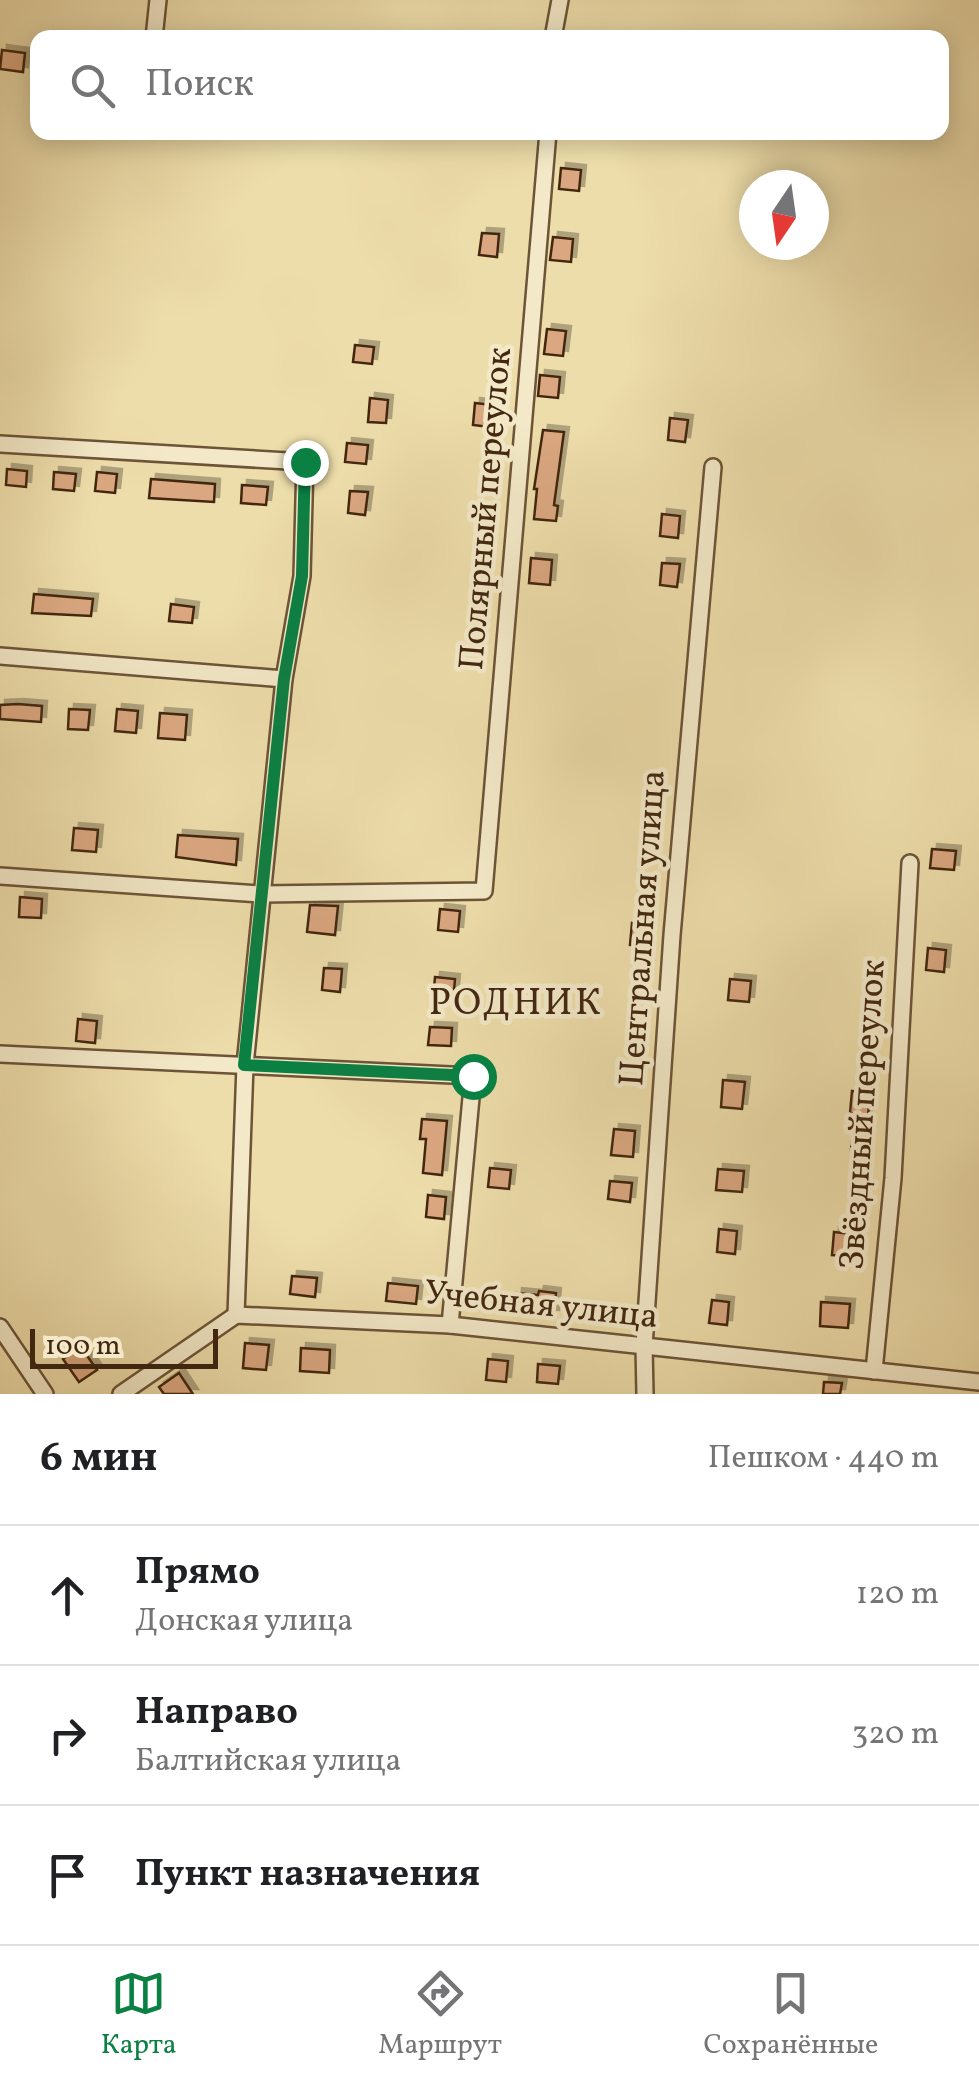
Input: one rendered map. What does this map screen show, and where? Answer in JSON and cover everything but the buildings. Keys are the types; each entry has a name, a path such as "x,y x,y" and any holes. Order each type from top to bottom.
{"street":[{"path":"155,30 158,0"},
{"path":"555,30 560,0"},
{"name":"Полярный переулок","path":"261,894 484,892 547,140"},
{"path":"0,444 305,462 302,576 284,679 244,1065 236,1315 121,1394"},
{"name":"Центральная улица","path":"645,1394 644,1346 672,935 714,467"},
{"path":"0,656 284,679"},
{"name":"Звёздный переулок","path":"874,1371 893,1178 910,863"},
{"path":"0,876 261,894"},
{"path":"0,1054 473,1076 450,1325"},
{"name":"Учебная улица","path":"236,1315 450,1325 979,1382"},
{"path":"0,1327 45,1394"}],"district":[{"name":"РОДНИК","path":"516,1004"}],"route":[{"path":"305,462 302,576 284,679 244,1065 473,1076"}]}
